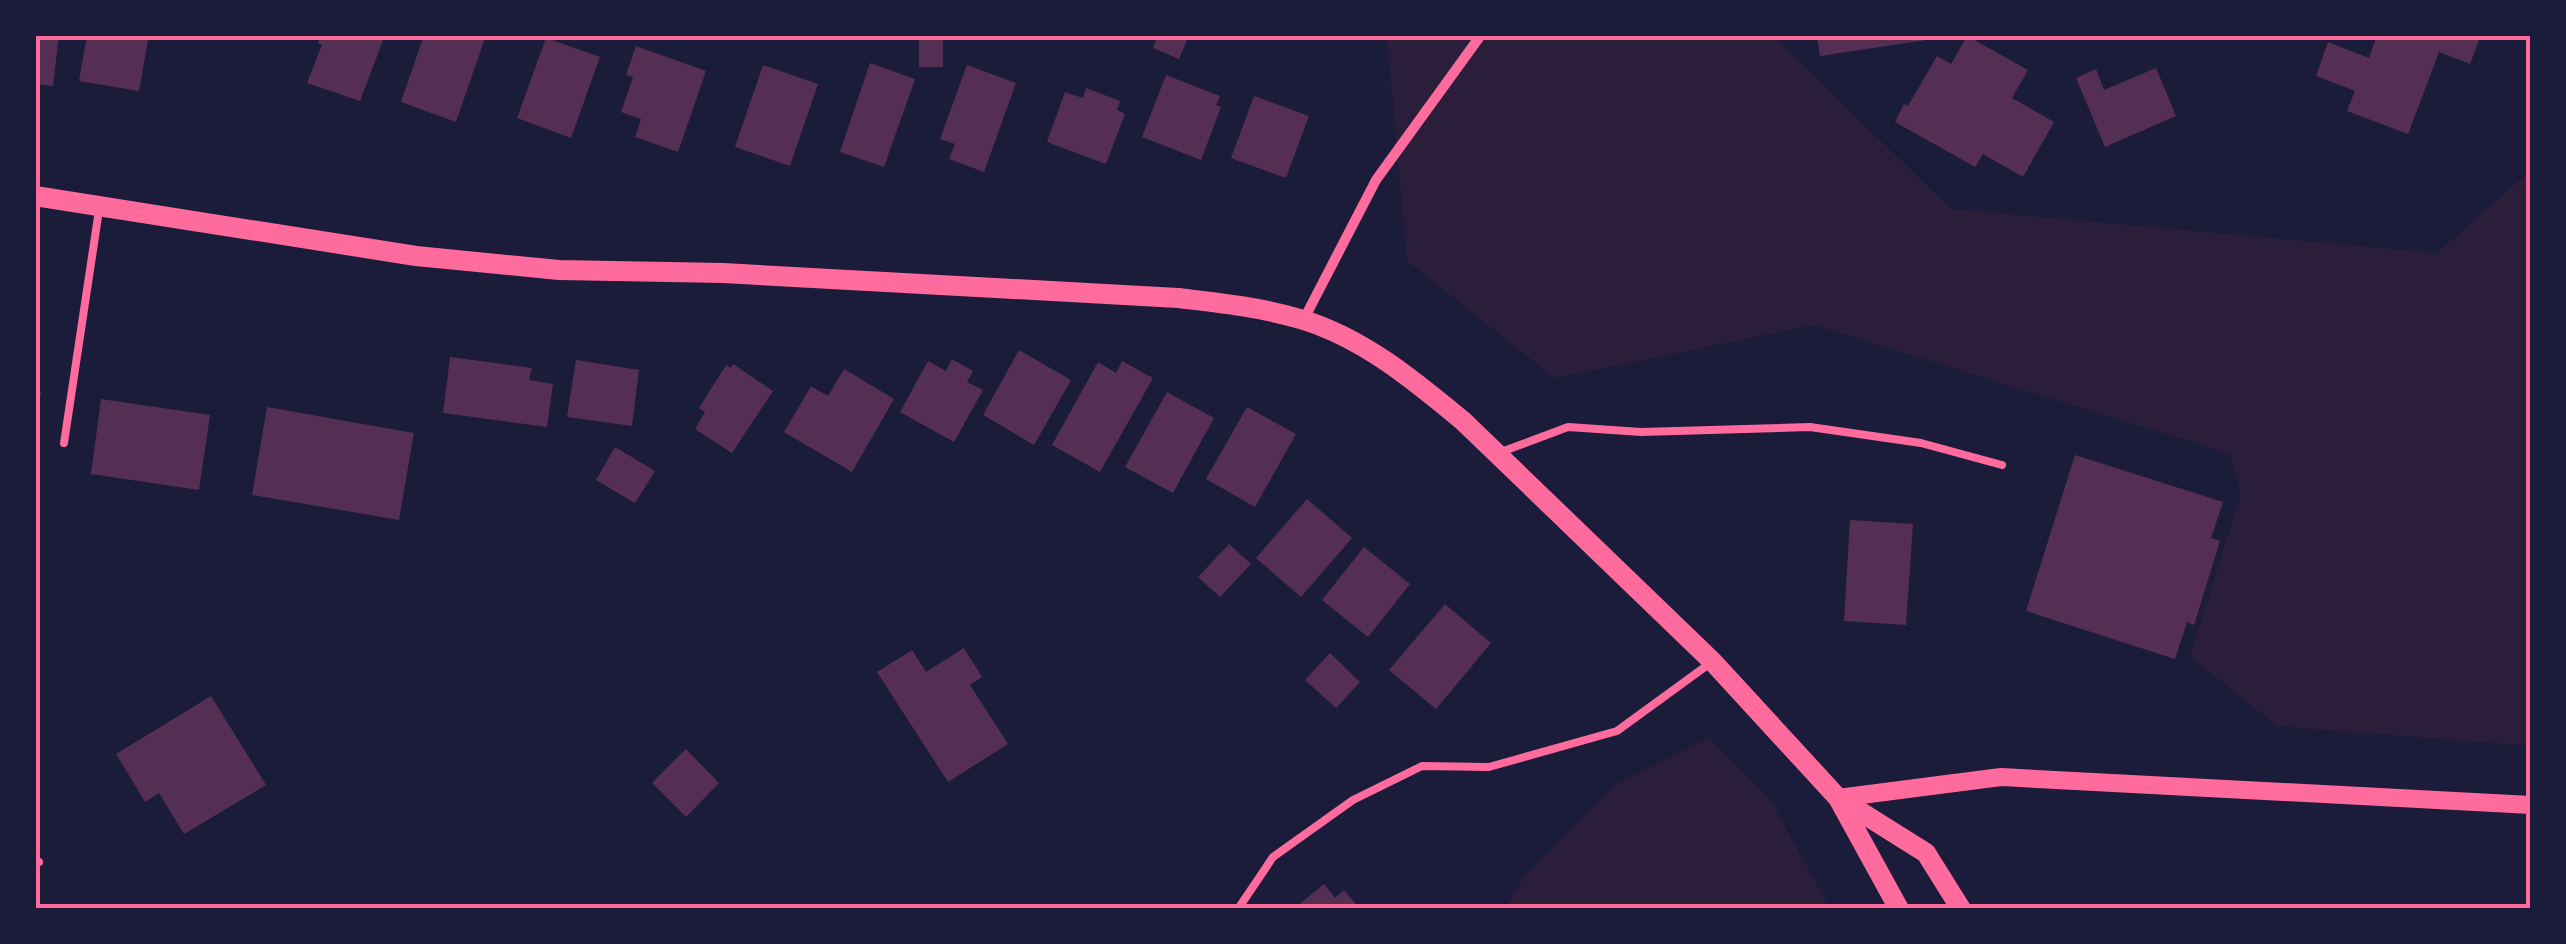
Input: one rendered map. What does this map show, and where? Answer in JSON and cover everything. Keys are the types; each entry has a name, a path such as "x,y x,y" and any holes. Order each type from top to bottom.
{"main road":[{"path":"35,196 416,256 559,270 723,273 1178,298 1251,307 1304,319 1386,360 1449,410 1713,662 1838,798 1900,909"},
{"path":"1838,798 1926,852 1961,909"}],"street":[{"path":"1304,319 1376,180 1480,35"},
{"path":"1838,798 2001,777 2531,805"}],"lane":[{"path":"64,444 100,206"},
{"path":"1496,454 1568,427 1640,432 1810,427 1921,443 2002,465"},
{"path":"1238,909 1273,858 1353,800 1422,766 1489,767 1617,731 1713,662"}],"shaded area":[{"path":"1387,35 1772,35 1951,209 2437,253 2531,170 2531,746 2277,726 2190,656 2241,494 2230,454 1814,325 1555,378 1407,261"},
{"path":"1709,738 1770,799 1830,909 1505,909 1524,877 1615,785"}],"building":[{"path":"35,35 59,35 53,86 35,84"},
{"path":"87,35 149,35 139,91 79,81"},
{"path":"321,35 385,35 360,101 307,83 322,45 318,43"},
{"path":"424,35 486,35 456,122 401,102"},
{"path":"919,35 943,35 943,67 919,67"},
{"path":"1158,35 1189,35 1179,59 1153,48"},
{"path":"1817,35 1933,35 1933,39 1820,56"},
{"path":"2377,35 2392,39 2394,35 2481,35 2470,64 2439,52 2408,134 2347,111 2355,91 2316,76 2328,42 2369,58"},
{"path":"1967,36 2028,70 2012,98 2054,122 2023,177 1983,154 1975,167 1895,122 1937,56 1951,64"},
{"path":"546,38 600,57 571,138 517,118"},
{"path":"636,46 706,71 678,152 635,137 641,119 621,112 633,77 626,75"},
{"path":"870,63 915,79 884,167 840,152"},
{"path":"763,65 818,84 790,166 735,147"},
{"path":"967,65 1016,83 984,172 949,159 955,144 940,139"},
{"path":"2156,68 2176,116 2105,147 2076,78 2096,69 2104,90"},
{"path":"1166,75 1220,96 1216,105 1221,107 1201,160 1142,137"},
{"path":"1086,88 1120,101 1117,110 1125,114 1106,164 1047,142 1065,92 1083,98"},
{"path":"1254,96 1309,116 1286,178 1231,158"},
{"path":"1019,350 1071,380 1034,445 983,415"},
{"path":"450,357 532,368 529,380 553,384 547,427 443,413"},
{"path":"952,359 973,371 967,382 983,390 954,442 900,412 928,361 946,371"},
{"path":"576,360 639,370 632,426 567,417"},
{"path":"1122,361 1153,378 1100,472 1052,445 1098,362 1116,373"},
{"path":"733,364 773,391 732,453 695,429 705,412 699,408 726,365 731,368"},
{"path":"844,369 894,399 852,472 784,432 811,386 828,396"},
{"path":"35,391 41,392 37,416 35,416"},
{"path":"1167,392 1214,418 1173,493 1125,467"},
{"path":"101,399 210,415 199,490 91,474"},
{"path":"267,407 414,433 399,520 252,495"},
{"path":"1247,407 1296,434 1255,507 1206,479"},
{"path":"615,447 655,471 635,503 596,480"},
{"path":"2075,455 2223,502 2211,538 2220,541 2194,625 2187,622 2175,659 2026,611"},
{"path":"1307,499 1352,538 1301,597 1256,558"},
{"path":"1850,520 1913,524 1906,625 1844,621"},
{"path":"1229,544 1251,564 1220,597 1198,577"},
{"path":"1364,547 1410,584 1368,637 1322,600"},
{"path":"1445,604 1491,643 1436,709 1389,670"},
{"path":"964,648 982,677 970,685 1008,744 948,782 877,672 912,650 926,672"},
{"path":"1330,653 1360,682 1336,708 1305,680"},
{"path":"211,696 266,785 184,834 159,793 145,802 116,754"},
{"path":"686,749 719,783 686,817 652,783"},
{"path":"1324,884 1335,898 1344,890 1360,909 1296,907"}]}
